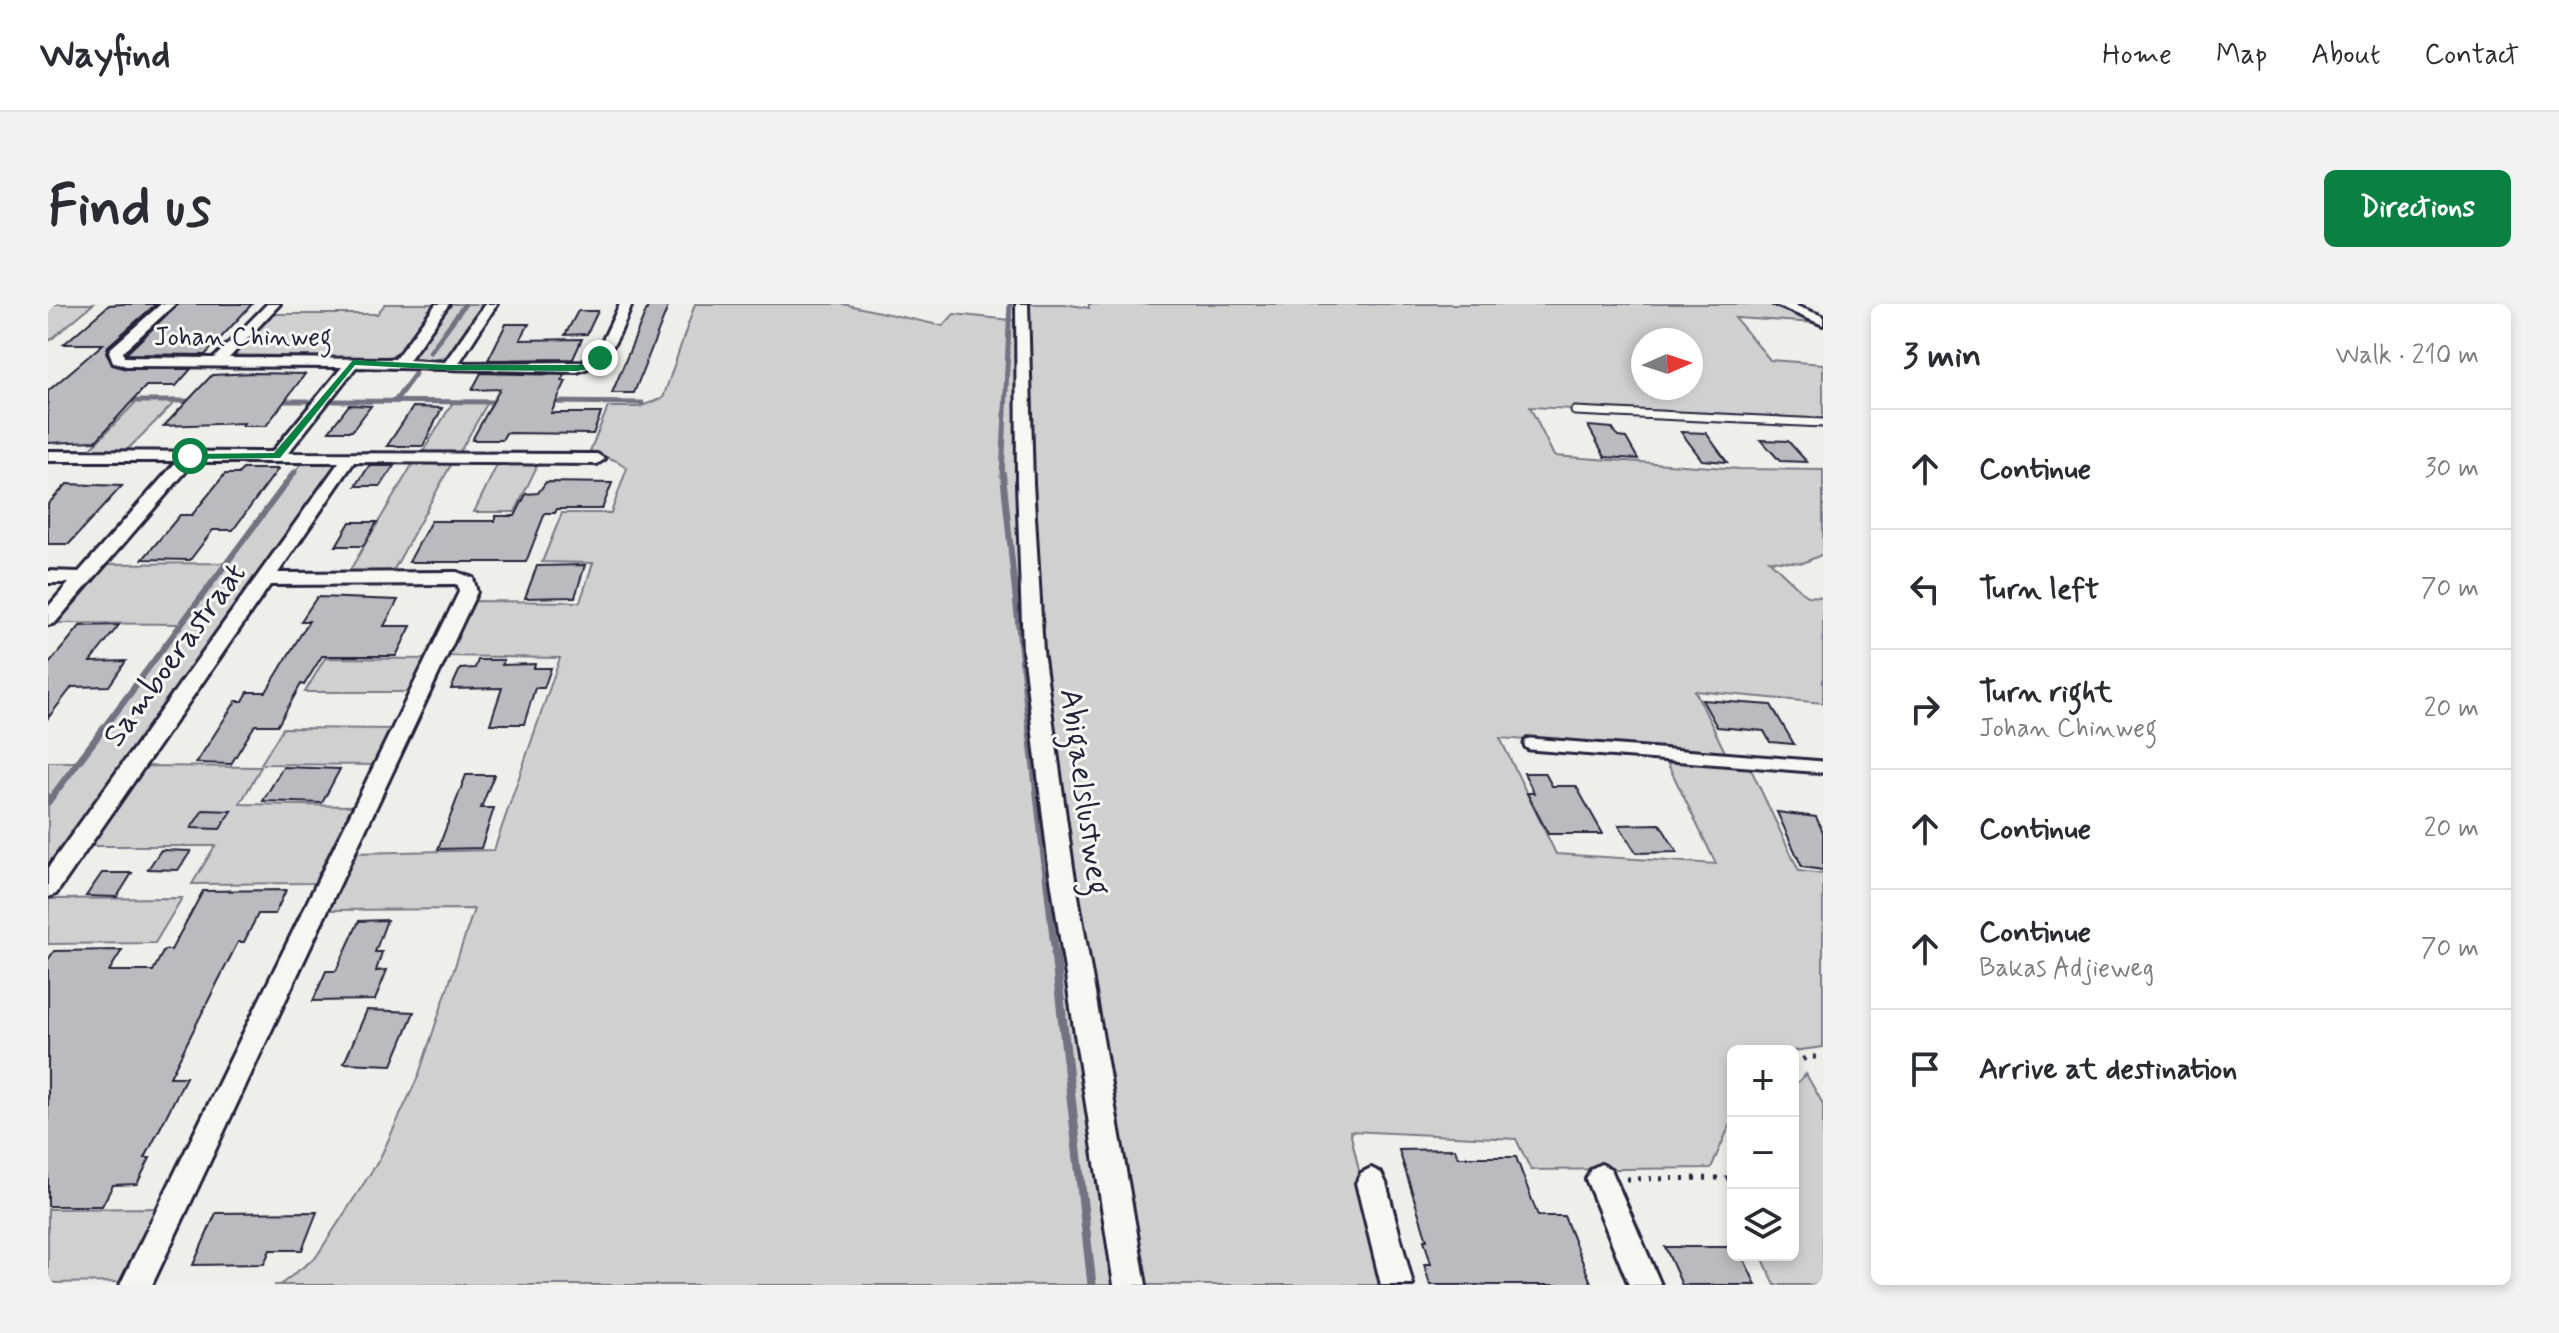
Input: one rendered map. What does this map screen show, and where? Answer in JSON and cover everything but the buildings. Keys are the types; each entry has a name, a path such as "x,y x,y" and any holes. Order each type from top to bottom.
{"street":[{"name":"Johan Chinweg","path":"169,304 116,351 118,359 126,362 353,362 449,367 591,366 600,358 626,304"},
{"path":"218,362 274,304"},
{"path":"399,363 443,304"},
{"path":"449,367 491,304"},
{"name":"Abigaelslustweg","path":"1022,304 1025,483 1033,651 1061,867 1130,1285"},
{"path":"1779,304 1823,321"},
{"path":"277,456 353,362"},
{"path":"48,456 597,459"},
{"path":"48,619 190,456"},
{"name":"Samboerastraat","path":"48,887 351,456"},
{"path":"48,577 84,578"},
{"path":"136,1285 468,592 467,582 457,578 266,579"},
{"path":"1601,1179 1645,1285"},
{"path":"1371,1183 1397,1285"}],"lane":[{"path":"1575,411 1823,423"},
{"path":"1530,744 1823,767"}],"path":[{"path":"1799,1062 1807,1057 1823,1057"},
{"path":"1601,1179 1727,1178"}],"shaded area":[{"path":"48,304 93,304 48,342"},
{"path":"385,304 436,304 400,352 386,358 231,355 269,314 377,314"},
{"path":"449,304 486,304 452,355 432,360 413,358 414,350"},
{"path":"695,304 843,304 943,326 954,314 1020,321 1019,483 1121,1285 280,1285 316,1257 379,1160 418,1077 474,909 327,910 353,853 494,850 560,658 445,656 470,601 580,602 593,563 542,562 562,513 611,513 627,468 590,451 608,407 639,407 663,398"},
{"path":"1029,304 1089,308 1089,304 1769,304 1817,323 1735,318 1770,360 1823,364 1823,420 1530,407 1554,456 1740,469 1823,470 1823,554 1803,563 1769,560 1807,596 1823,597 1823,703 1695,691 1726,754 1500,738 1556,854 1716,864 1666,760 1749,765 1799,871 1823,874 1823,1047 1799,1050 1799,1045 1727,1045 1727,1132 1711,1168 1531,1170 1516,1139 1350,1131 1385,1285 1135,1285 1039,650 1031,489"},
{"path":"137,401 176,401 122,455 84,455"},
{"path":"453,402 488,402 458,455 421,455"},
{"path":"305,459 333,461 336,464 48,874 48,762 78,762 181,624 52,623 105,564 226,563"},
{"path":"415,460 453,461 391,575 347,575"},
{"path":"499,461 539,462 515,512 474,512"},
{"path":"325,658 429,659 413,692 305,692"},
{"path":"283,728 396,729 379,765 261,764"},
{"path":"143,766 261,767 240,804 352,806 314,883 192,884 215,846 90,846"},
{"path":"182,898 155,943 48,944 49,899"},
{"path":"1806,1074 1823,1104 1823,1285 1775,1285 1764,1261 1799,1261 1799,1081"},
{"path":"162,1208 126,1282 48,1283 48,1209"}],"waterway":[{"path":"430,352 465,304"},
{"path":"1002,476 1010,304"},
{"path":"395,401 415,374"},
{"path":"124,401 196,401"},
{"path":"276,401 308,401"},
{"path":"334,401 500,402"},
{"path":"549,402 642,403"},
{"path":"292,476 295,472"},
{"path":"132,690 293,474"},
{"path":"1003,474 1025,690"},
{"path":"48,802 134,688"},
{"path":"1025,688 1055,955"},
{"path":"1055,953 1092,1285"}],"route":[{"path":"190,456 277,456 353,362 449,367 577,368 591,366 600,358"}]}
